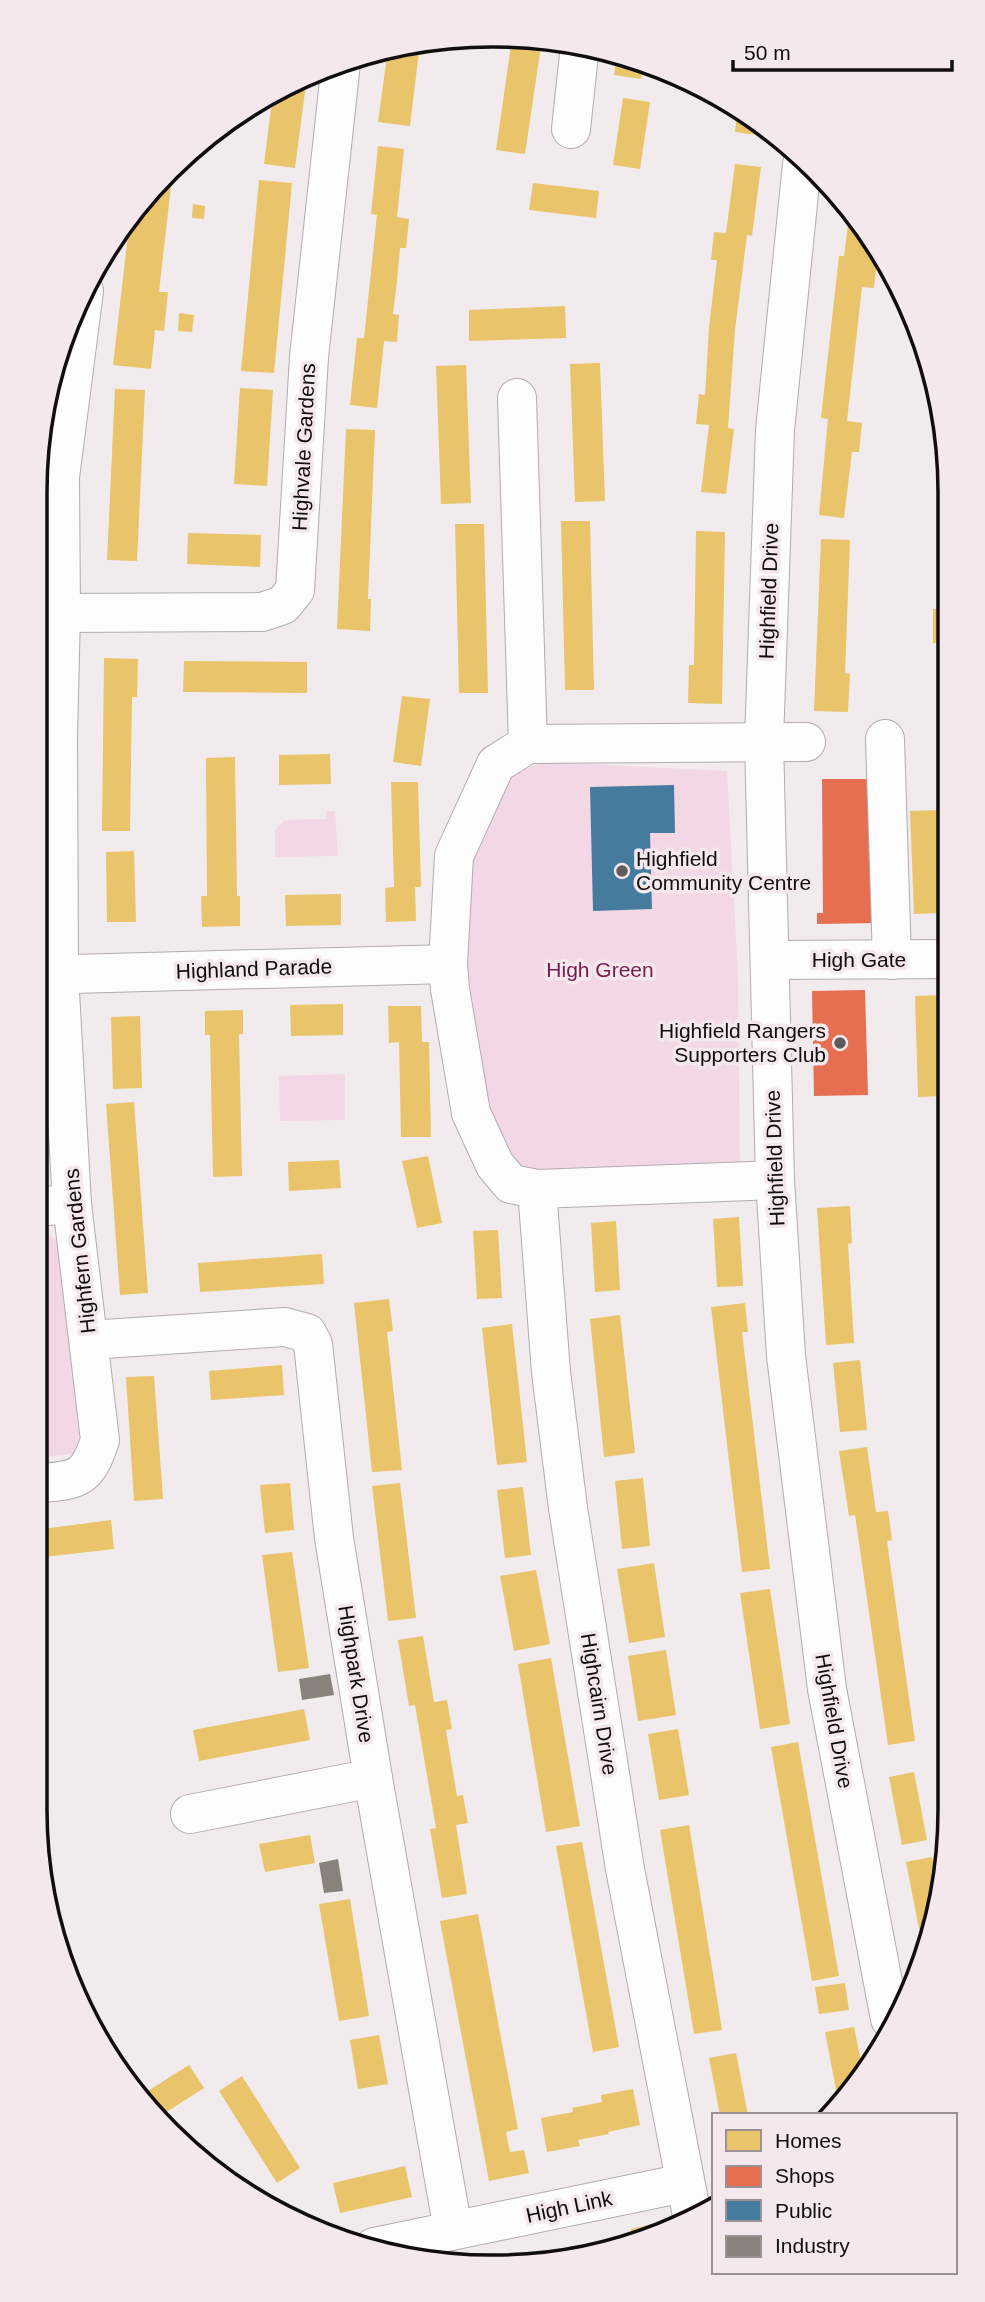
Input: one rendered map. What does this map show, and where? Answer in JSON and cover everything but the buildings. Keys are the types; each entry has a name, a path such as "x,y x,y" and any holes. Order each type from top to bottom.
{"street":[{"path":"570,129 579,56"},
{"name":"Highvale Gardens","path":"61,613 262,612 283,605 295,590 309,357 340,74"},
{"name":"Highfield Drive","path":"801,172 775,430 764,741 775,1180 786,1356 827,1689 889,2012"},
{"name":"Highfern Gardens","path":"47,1482 73,1479 91,1466 100,1440 47,975 47,737 61,613 49,477 75,338"},
{"path":"517,398 528,744"},
{"path":"885,739 892,960"},
{"path":"775,1180 537,1189 511,1184 495,1165 471,1114 450,989 454,856 496,764 528,744 806,742"},
{"name":"High Gate","path":"770,960 938,959"},
{"name":"Highland Parade","path":"47,975 449,964"},
{"name":"Highcairn Drive","path":"537,1189 551,1372 568,1508 625,1869 688,2200"},
{"path":"47,1206 72,1204"},
{"name":"Highpark Drive","path":"89,1340 285,1327 307,1334 313,1344 334,1538 373,1778 437,2242"},
{"path":"206,1820 373,1778"},
{"name":"High Link","path":"401,2245 437,2242 688,2200"}],"green space":[{"name":"High Green","path":"545,762 727,771 738,976 740,1167 520,1176 487,1123 462,977 470,866 511,774"},
{"path":"326,811 335,811 338,856 275,857 275,830 285,820 326,819"},
{"path":"345,1074 345,1120 280,1121 279,1076"},
{"path":"47,1234 60,1243 82,1430 74,1454 47,1457"}],"place":[{"name":"Highfield Community Centre","path":"622,871"},
{"name":"Highfield Rangers Supporters Club","path":"840,1043"}]}
